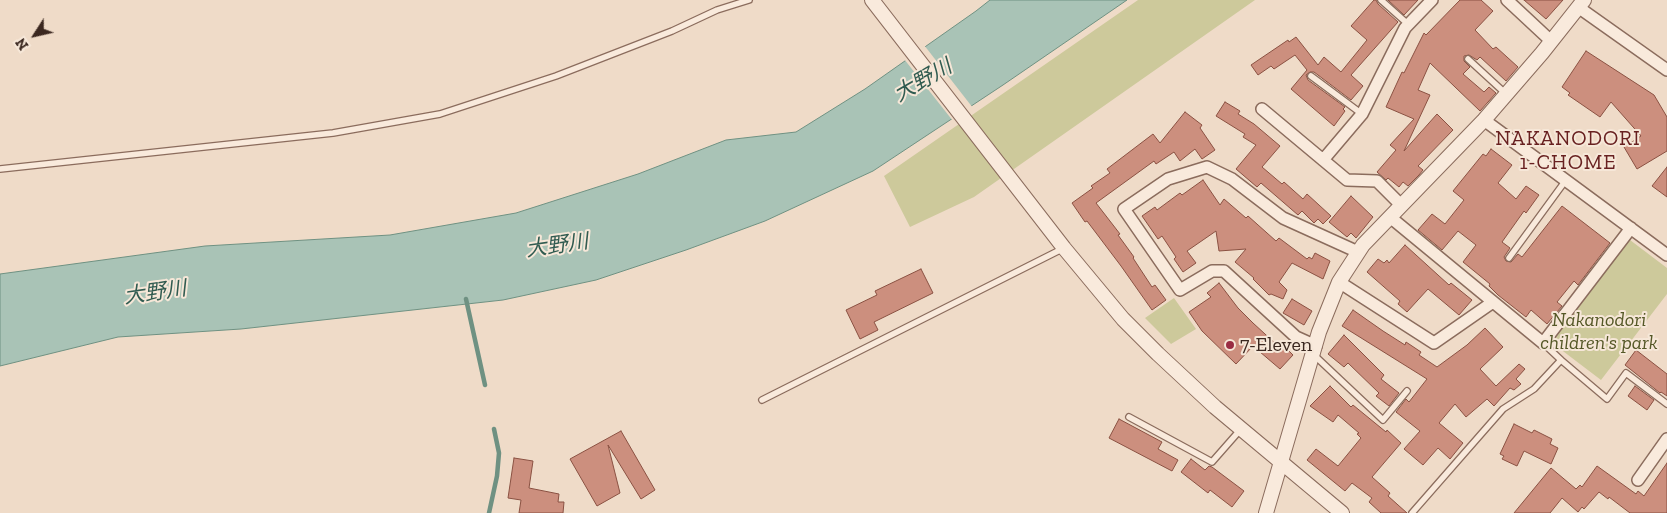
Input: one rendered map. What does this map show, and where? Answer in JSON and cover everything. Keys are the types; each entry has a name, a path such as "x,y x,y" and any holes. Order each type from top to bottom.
{"street":[{"path":"872,0 1064,248 1123,319 1158,354 1241,429 1342,513"},
{"path":"1323,160 1362,114 1405,28 1432,0"},
{"path":"1507,0 1551,41"},
{"path":"1266,513 1314,350 1339,282 1358,252 1507,95 1581,4 1667,70"},
{"path":"1262,109 1347,180 1377,181 1401,205"},
{"path":"1484,120 1667,255"},
{"path":"1314,350 1296,337 1224,271 1212,271 1180,290 1124,209 1168,179 1207,166 1232,179 1283,218 1358,252"},
{"path":"1390,217 1543,343 1630,228"},
{"path":"1339,282 1434,343 1493,302"},
{"path":"1638,480 1667,439"}],"lane":[{"path":"0,169 333,133 440,114 556,76 672,31 717,10 750,0"},
{"path":"1381,0 1409,24"},
{"path":"1468,59 1507,95"},
{"path":"1312,76 1362,114"},
{"path":"1509,258 1566,180"},
{"path":"762,400 1064,248"},
{"path":"1543,343 1607,399 1626,373 1667,404"},
{"path":"1314,350 1383,420 1407,391"},
{"path":"1412,513 1503,409 1534,389 1561,360"},
{"path":"1129,417 1212,462 1241,429"}],"green space":[{"path":"1138,0 1255,0 974,197 910,227 884,176"},
{"name":"Nakanodori children's park","path":"1630,240 1667,268 1667,294 1601,380 1551,342"},
{"path":"1174,298 1196,329 1171,344 1145,318"}],"water":[{"name":"大野川","path":"990,0 1127,0 873,171 765,221 596,280 503,300 241,329 118,337 0,366 0,274 205,246 390,235 516,213 638,174 726,140 796,132 865,89"}],"pier":[{"path":"924,45 973,108 953,121 904,59"}],"building":[{"path":"1374,0 1398,22 1351,75 1363,86 1351,100 1314,72 1306,75 1308,80 1345,107 1343,109 1345,111 1334,126 1291,89 1307,70 1295,55 1274,69 1271,66 1258,75 1251,65 1288,40 1289,42 1296,37 1318,65 1324,57 1341,72 1367,40 1351,26"},
{"path":"1388,0 1418,0 1404,15"},
{"path":"1460,0 1481,0 1493,11 1475,30 1493,49 1496,47 1518,67 1506,81 1480,57 1477,60 1469,55 1464,56 1464,61 1470,67 1463,74 1484,92 1489,87 1496,93 1480,111 1430,63 1418,90 1430,95 1404,151 1437,114 1453,130 1418,166 1423,170 1419,175 1408,186 1403,182 1399,187 1388,178 1386,180 1377,172 1396,150 1390,145 1414,119 1386,107 1402,72 1404,73 1424,33 1426,35"},
{"path":"1524,0 1563,0 1546,19"},
{"path":"1586,51 1654,95 1667,117 1667,151 1637,169 1624,147 1641,136 1611,102 1600,117 1568,95 1570,93 1562,87"},
{"path":"1225,102 1240,111 1238,114 1254,124 1280,146 1262,167 1282,184 1284,182 1303,199 1307,194 1331,216 1323,224 1318,219 1314,223 1302,211 1298,215 1261,183 1257,187 1236,169 1256,145 1243,137 1245,134 1216,116"},
{"path":"1185,112 1202,125 1200,128 1215,150 1202,159 1195,149 1180,161 1174,152 1156,164 1154,161 1096,203 1120,234 1118,235 1152,287 1155,285 1166,300 1152,310 1121,266 1072,203 1093,188 1091,186 1110,173 1107,169 1153,134 1160,143"},
{"path":"1491,149 1512,165 1498,183 1516,199 1526,186 1539,195 1526,213 1524,211 1502,242 1510,248 1504,257 1506,261 1511,262 1518,254 1522,257 1562,206 1610,243 1578,285 1574,281 1557,302 1562,306 1547,324 1531,310 1526,317 1498,295 1489,286 1490,284 1463,262 1476,245 1458,231 1442,250 1418,230 1432,214 1445,224 1464,200 1453,191 1483,154 1486,156"},
{"path":"1667,167 1667,197 1652,186"},
{"path":"1203,180 1220,205 1224,199 1246,218 1248,216 1276,241 1279,238 1307,259 1309,257 1312,259 1315,253 1330,261 1323,279 1292,263 1279,282 1287,290 1283,299 1271,294 1269,295 1254,278 1235,262 1246,249 1219,251 1216,231 1187,251 1196,263 1183,272 1174,259 1176,257 1162,236 1158,239 1142,216 1155,207 1157,210 1180,193 1182,195"},
{"path":"1351,196 1373,217 1356,238 1351,233 1347,237 1329,222"},
{"path":"1405,245 1449,285 1451,283 1472,300 1459,315 1428,289 1407,312 1398,304 1400,301 1367,272 1378,259 1384,263 1387,260 1389,263"},
{"path":"921,269 933,293 874,322 878,330 860,339 846,310 877,295 875,291"},
{"path":"1219,283 1238,308 1253,323 1277,345 1280,342 1293,355 1280,369 1253,346 1236,364 1202,331 1189,312 1211,297 1207,293"},
{"path":"1292,299 1312,311 1304,325 1283,313"},
{"path":"1353,310 1405,345 1406,342 1421,352 1419,355 1437,367 1467,345 1485,328 1503,347 1480,369 1496,386 1519,364 1525,369 1516,379 1521,384 1514,390 1510,388 1494,406 1487,399 1466,417 1455,404 1439,423 1463,443 1450,459 1438,448 1423,465 1404,449 1420,431 1396,412 1406,399 1409,402 1427,379 1342,326"},
{"path":"1344,335 1384,375 1381,379 1399,393 1389,406 1376,396 1379,393 1348,363 1344,367 1328,354"},
{"path":"1636,350 1667,374 1667,396 1660,393 1625,365"},
{"path":"1330,386 1351,407 1353,405 1386,432 1387,430 1401,443 1372,477 1390,493 1388,496 1407,513 1381,513 1369,502 1372,498 1352,483 1345,491 1307,460 1316,449 1338,466 1361,438 1357,434 1359,433 1338,415 1333,422 1310,406"},
{"path":"1635,386 1654,400 1647,410 1628,396"},
{"path":"1119,419 1162,442 1158,449 1178,460 1172,471 1109,438"},
{"path":"1514,424 1532,433 1534,430 1552,439 1550,444 1558,448 1551,464 1524,451 1517,466 1502,459 1504,456 1500,454"},
{"path":"621,431 655,490 641,499 608,445 620,493 597,506 570,459"},
{"path":"514,458 533,461 529,488 559,494 558,502 564,502 563,513 519,513 521,500 508,498"},
{"path":"1191,459 1205,470 1209,466 1212,467 1244,491 1232,507 1210,490 1208,493 1181,472"},
{"path":"1667,463 1667,513 1630,513 1599,492 1584,509 1582,507 1578,512 1562,498 1550,513 1514,513 1551,468 1576,489 1580,485 1582,487 1597,466 1636,494 1638,491 1644,496"}],"waterway":[{"path":"466,299 485,385"},
{"path":"489,513 497,476 499,453 494,429"}],"place":[{"name":"7-Eleven","path":"1230,345"}],"district":[{"name":"NAKANODORI 1-CHOME","path":"1568,151"}]}
